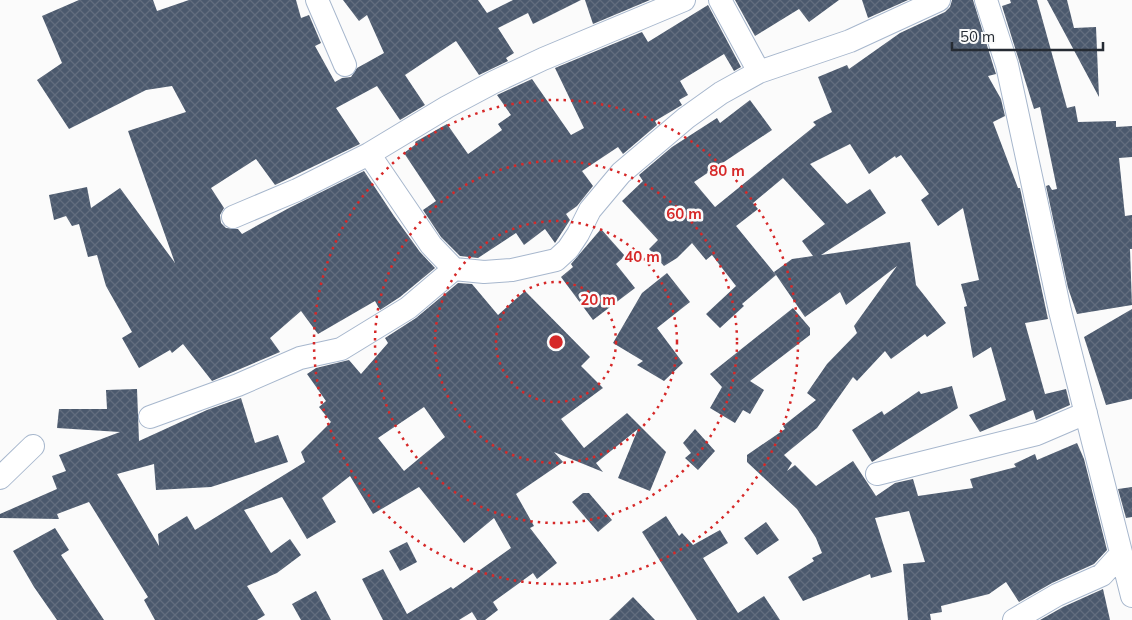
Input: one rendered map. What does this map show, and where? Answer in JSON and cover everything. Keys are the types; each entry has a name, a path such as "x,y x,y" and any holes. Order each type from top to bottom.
{"street":[{"path":"317,0 345,65"},
{"path":"233,217 296,190 369,154 447,107 494,82 543,59 684,0"},
{"path":"720,0 759,72"},
{"path":"369,154 432,245 454,269 484,272 512,270 556,260 568,249 590,210 607,188 634,160 686,118 721,93 759,72 850,41 939,0"},
{"path":"986,0 1007,65 1060,311 1132,596"},
{"path":"150,417 238,385 300,358 342,350 408,308 454,269"},
{"path":"877,474 1029,436 1086,413"},
{"path":"0,478 33,446"},
{"path":"1014,620 1057,595 1102,575 1121,554"}],"building":[{"path":"79,0 153,0 157,11 189,0 296,0 301,18 309,15 321,43 315,46 335,82 342,78 351,77 357,68 384,53 367,15 359,21 343,0 478,0 487,13 513,0 581,0 533,24 528,13 498,28 514,53 506,58 508,61 479,75 456,41 405,75 425,105 400,120 377,86 336,108 360,144 275,185 256,159 211,188 224,208 220,215 221,223 226,228 238,229 242,234 289,208 364,171 420,252 435,268 400,297 380,310 375,301 318,334 301,311 270,338 280,352 212,381 183,344 172,353 170,350 139,368 122,338 132,332 106,286 97,255 88,257 79,224 72,226 66,216 54,220 49,195 87,187 91,208 120,188 175,263 128,131 186,112 172,86 146,90 69,129 37,80 62,63 42,16"},
{"path":"585,0 650,0 593,24"},
{"path":"735,0 839,0 809,22 799,9 755,36"},
{"path":"862,0 908,0 868,18"},
{"path":"952,0 973,0 996,74 988,76 1001,99 1005,116 993,122 1018,188 1020,188 1048,319 1025,323 1045,394 1066,389 1070,405 1036,420 1033,410 980,432 969,415 1006,400 991,347 973,358 964,307 967,306 961,284 979,280 963,208 938,226 921,200 929,194 901,155 896,158 895,156 869,174 850,144 810,164 847,204 870,189 886,213 821,255 910,242 916,285 946,323 927,337 925,334 891,359 885,351 857,381 853,377 817,428 784,455 792,463 787,471 795,465 816,486 853,461 876,496 895,483 913,479 918,496 973,488 970,479 1016,467 1014,464 1035,454 1037,460 1077,443 1084,459 1107,550 1094,564 1052,583 1019,602 1006,582 989,594 941,606 942,612 930,614 931,620 908,620 903,564 925,562 909,511 875,518 892,572 871,578 870,574 803,601 788,577 814,561 812,558 822,553 816,538 797,509 747,462 747,455 785,429 783,426 816,400 807,393 827,364 857,333 854,326 897,266 846,305 840,292 805,317 774,272 792,259 813,256 802,241 825,224 783,178 753,203 758,209 736,226 776,275 742,304 744,306 720,328 706,314 736,286 712,255 706,260 692,243 677,258 664,266 649,249 658,240 622,201 643,181 639,175 672,147 717,118 720,123 750,100 772,130 694,182 715,207 816,125 813,122 832,112 818,77 847,65 849,69 900,33 945,12 950,7"},
{"path":"1010,0 1037,0 1067,108 1075,106 1078,122 1116,121 1116,127 1132,126 1132,157 1119,158 1125,216 1132,215 1132,249 1130,249 1132,305 1077,314 1068,288 1046,186 1049,185 1052,190 1057,189 1040,107 1034,109 1002,6 1011,3"},
{"path":"1047,0 1067,0 1074,28 1096,27 1099,97"},
{"path":"708,5 741,67 734,71 724,54 680,81 688,95 679,100 682,105 655,121 657,125 623,154 618,147 582,171 593,186 577,206 566,214 570,220 555,243 545,229 524,245 516,233 478,258 460,256 441,237 423,210 436,201 404,153 416,144 415,142 447,124 468,154 502,130 498,124 511,115 497,95 532,79 571,135 584,128 555,68 642,32 648,42"},
{"path":"601,229 625,256 616,264 635,288 593,320 561,277 573,267 571,264"},
{"path":"667,273 690,302 657,328 683,363 664,381 637,365 643,361 613,343 642,293"},
{"path":"458,283 472,284 498,315 525,291 590,357 581,366 603,388 561,419 584,448 627,413 666,452 650,491 618,478 638,429 596,463 603,472 554,452 563,462 516,494 534,526 530,528 557,563 537,579 533,573 493,602 498,610 485,620 477,620 472,612 459,620 383,620 362,579 383,569 407,614 451,587 453,589 511,548 494,518 464,543 419,487 373,514 350,476 322,498 336,522 307,539 282,497 244,510 271,553 290,539 301,555 277,573 247,586 265,615 257,620 155,620 144,600 148,597 89,502 57,514 59,519 0,518 0,514 57,489 52,476 66,471 59,455 120,432 57,428 59,409 107,409 106,390 137,389 139,441 207,410 241,398 255,443 278,435 288,462 211,487 156,490 154,464 117,474 159,546 158,534 187,516 195,530 305,462 301,452 331,422 319,407 326,401 307,374 316,368 349,360 361,374 388,343 385,338 416,318","holes":["424,407 445,437 404,471 378,438"]},
{"path":"793,308 810,328 810,335 750,381 764,390 750,414 743,410 735,423 710,408 722,387 710,374"},
{"path":"1132,309 1132,399 1106,405 1084,337"},
{"path":"952,386 958,408 872,462 852,430 882,411 884,415 919,391 921,394"},
{"path":"695,429 715,451 698,470 685,458 691,453 683,443"},
{"path":"1132,487 1132,517 1126,518 1118,489"},
{"path":"583,493 589,493 612,520 598,532 572,502"},
{"path":"666,516 679,536 682,533 693,545 720,530 728,543 703,558 738,613 764,596 780,620 697,620 642,532"},
{"path":"766,522 779,540 757,555 744,538"},
{"path":"55,528 69,550 61,555 104,620 57,620 34,587 13,551"},
{"path":"407,542 417,562 400,571 389,551"},
{"path":"1103,589 1110,620 1040,620 1063,607"},
{"path":"316,591 331,620 301,620 292,604"},
{"path":"633,597 655,620 609,620"}]}
